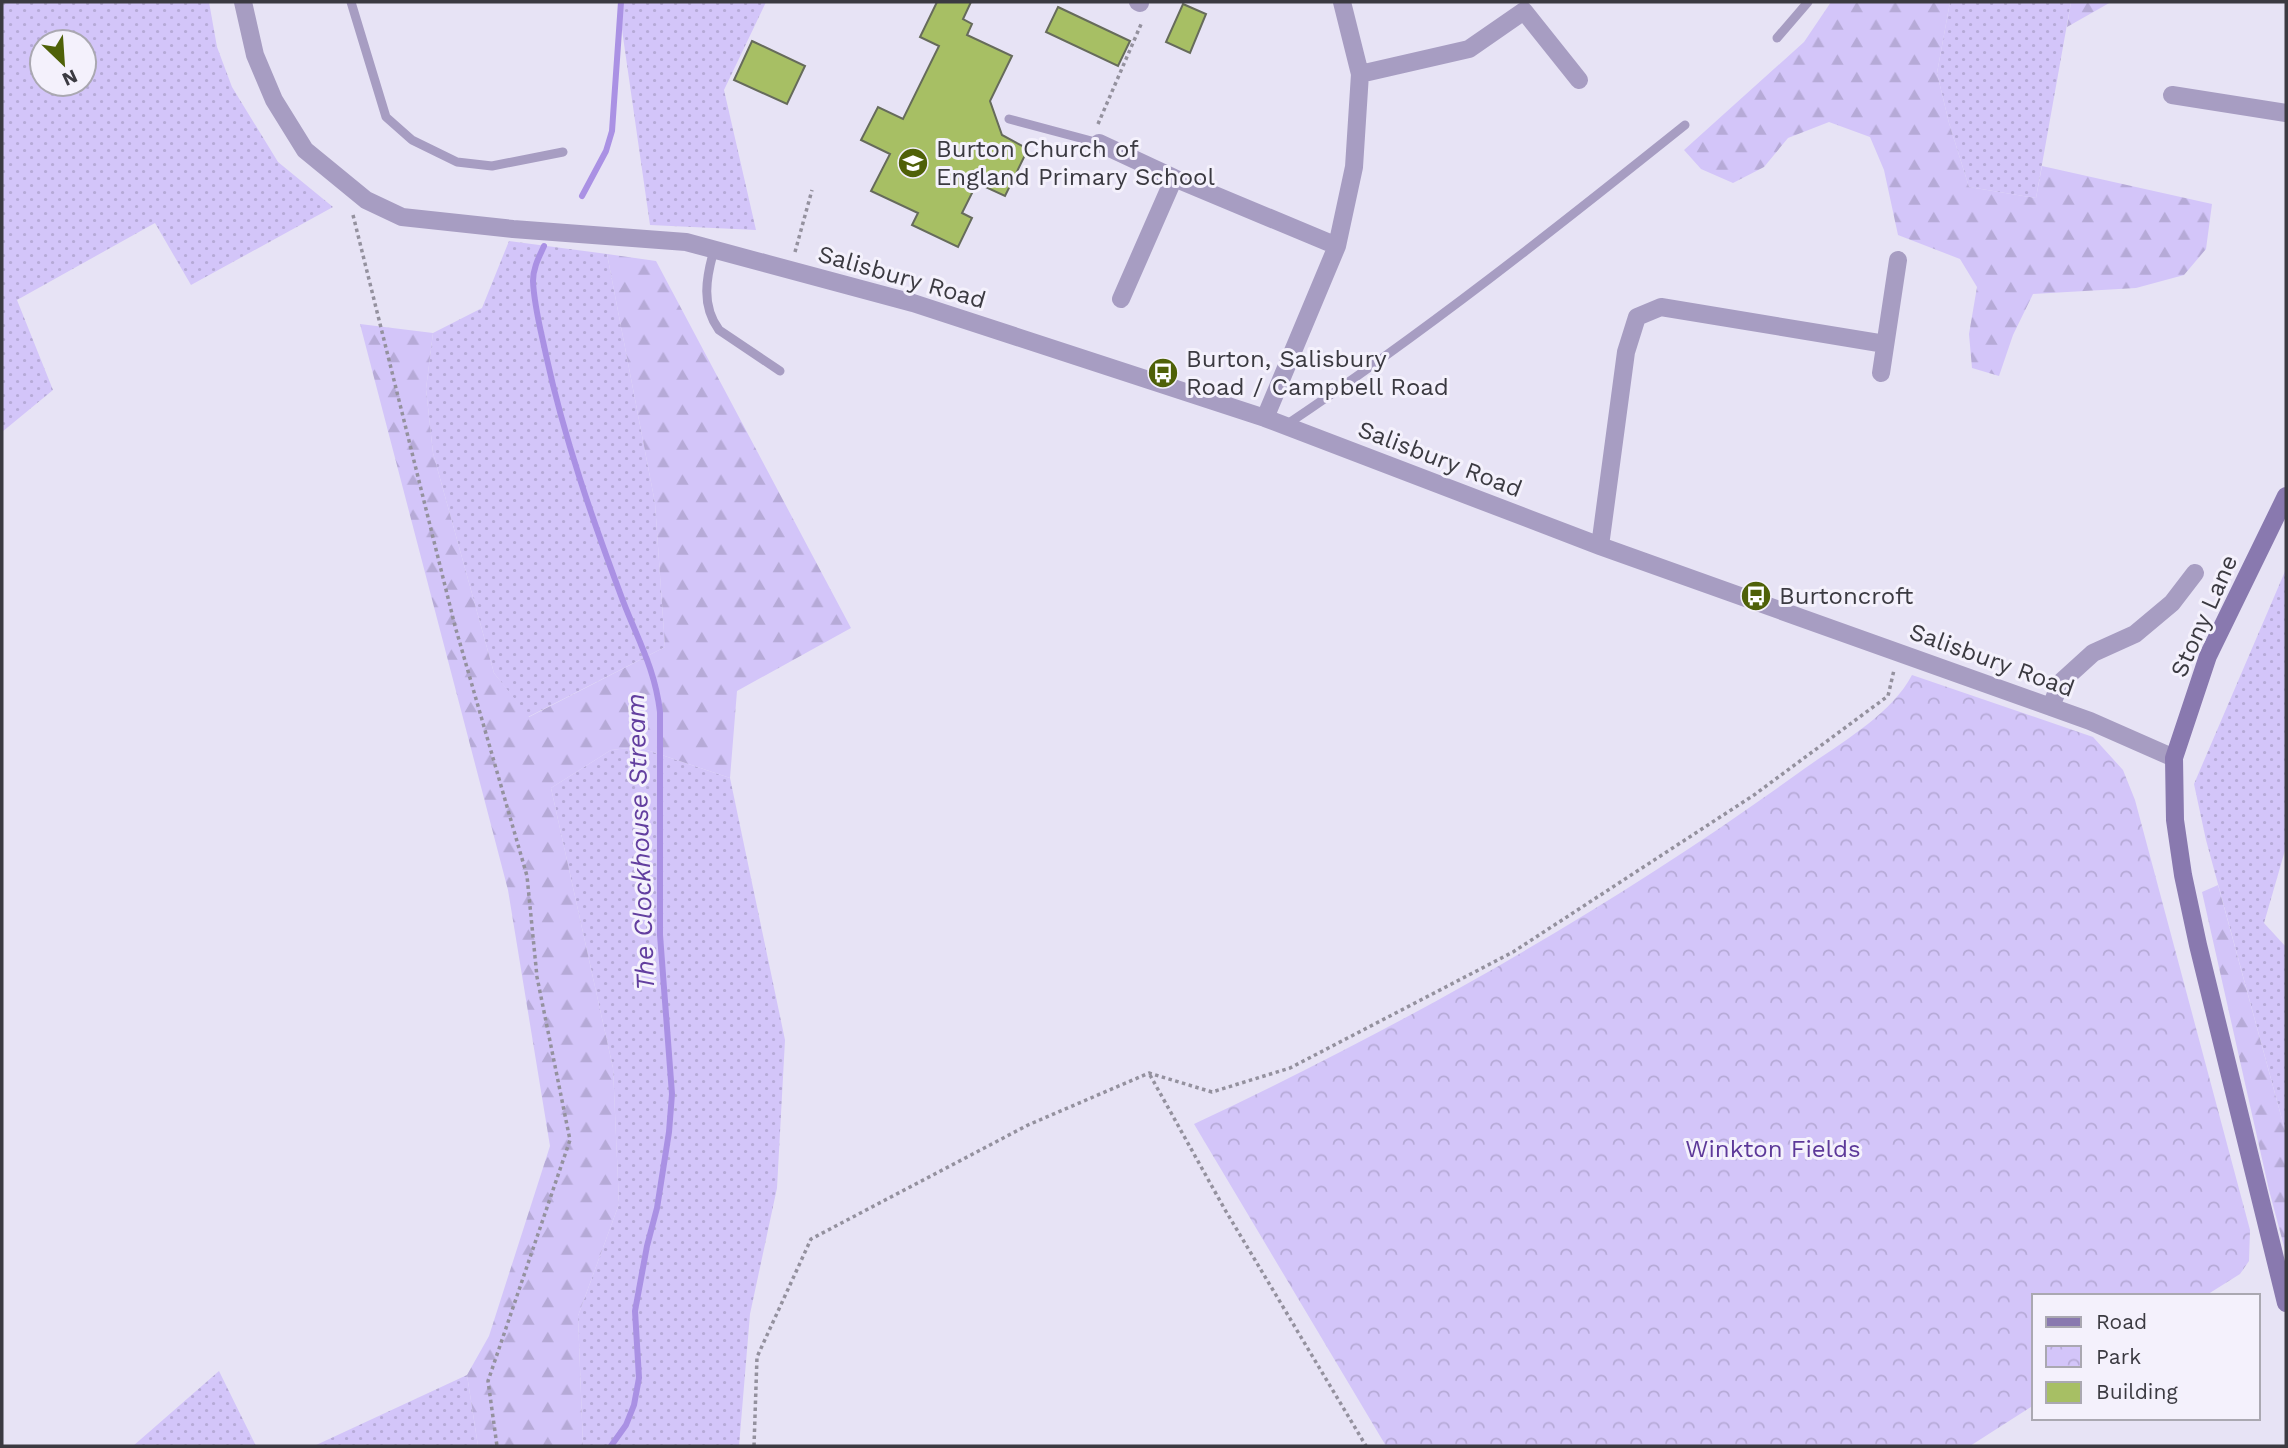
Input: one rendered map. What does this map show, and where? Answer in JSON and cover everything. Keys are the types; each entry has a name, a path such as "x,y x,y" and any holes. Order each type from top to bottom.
{"main road":[{"name":"Stony Lane","path":"2174,758 2208,656 2286,496"},
{"path":"2174,758 2175,820 2183,875 2201,959 2286,1303"}],"street":[{"name":"Salisbury Road","path":"243,2 255,55 274,100 305,150 366,200 402,217 513,229 685,242 913,303 1265,418 1600,546 2090,721 2174,758"},
{"path":"1265,418 1337,246 1354,167 1360,74 1342,2"},
{"path":"1360,74 1469,49 1524,11 1579,80"},
{"path":"2172,95 2286,113"},
{"path":"1095,142 1337,246"},
{"path":"1121,299 1174,178"},
{"path":"1881,373 1898,260"},
{"path":"1600,546 1626,352 1637,317 1661,307 1885,344"},
{"path":"2051,707 2060,683 2093,653 2135,634 2172,603 2195,573"}],"lane":[{"path":"351,2 386,117 412,140 457,162 492,166 563,152"},
{"path":"1777,38 1808,2"},
{"path":"1009,119 1095,142"},
{"path":"1285,426 1438,318 1552,232 1685,125"},
{"path":"714,250 706,276 713,322 719,330 780,372"}],"path":[{"path":"1095,142 1142,25 1139,2"},
{"path":"345,182 454,626 527,876 537,977 570,1140 488,1381 497,1446"},
{"path":"790,271 811,190"},
{"path":"754,1446 757,1357 811,1239 1028,1125 1149,1073 1212,1092 1290,1068 1513,952 1754,795 1888,696 1898,653"},
{"path":"1149,1073 1224,1208 1366,1446"}],"green space":[{"path":"2,2 209,2 217,47 232,87 278,162 333,207 191,285 155,223 17,300 53,390 2,432"},
{"path":"618,2 766,2 724,90 756,230 650,225"},
{"path":"1831,2 1950,2 1937,73 1969,187 2036,198 2042,166 2212,204 2206,249 2184,275 2136,288 2033,294 2013,335 1999,376 1972,368 1969,334 1977,287 1960,259 1898,235 1884,170 1870,137 1829,122 1788,138 1764,167 1733,183 1701,169 1684,150 1804,42"},
{"path":"1950,2 2071,2 2036,198 1969,187 1937,73"},
{"path":"2071,2 2111,2 2067,27"},
{"path":"509,241 607,254 655,503 665,647 528,717 494,673 433,453 426,389 433,333 482,308"},
{"path":"607,254 656,261 851,628 737,691 730,778 638,747 611,750 551,788 613,1068 619,1204 578,1316 583,1446 478,1446 467,1375 489,1336 550,1146 508,890 360,324 433,333 426,389 433,453 494,673 529,717 665,647 655,503"},
{"path":"2286,569 2286,847 2264,923 2286,947 2286,1134 2206,840 2194,784"},
{"name":"Winkton Fields","path":"1912,675 2093,737 2123,770 2135,800 2250,1230 2249,1261 2240,1274 2208,1294 2032,1294 2032,1406 1970,1446 1386,1446 1194,1124 1428,1006 1579,918 1725,824 1861,730 1902,690"},
{"path":"638,747 730,778 785,1040 777,1188 750,1314 739,1446 583,1446 578,1316 619,1204 613,1068 551,788 611,750"},
{"path":"2218,885 2286,1134 2286,1254 2202,892"},
{"path":"219,1371 256,1446 133,1446"},
{"path":"467,1375 478,1446 314,1446"}],"building":[{"path":"937,2 971,2 963,19 972,24 967,35 1012,56 990,101 1002,135 1028,149 1005,196 977,183 962,213 972,218 958,247 912,225 918,213 871,191 890,154 861,140 878,107 903,119 939,46 920,37"},
{"path":"1183,4 1206,14 1190,53 1166,42"},
{"path":"1058,7 1130,41 1118,66 1046,32"},
{"path":"752,41 805,66 787,104 734,80"}],"waterway":[{"name":"The Clockhouse Stream","path":"582,196 606,151 612,131 621,2"},
{"name":"The Clockhouse Stream","path":"544,246 535,267 533,281 553,386 590,510 650,668 660,712 660,935 672,1094 657,1208 635,1311 639,1378 634,1405 626,1425 611,1446"}],"place":[{"name":"Burton Church of England Primary School","path":"913,163"},
{"name":"Burton, Salisbury Road / Campbell Road","path":"1163,373"},
{"name":"Burtoncroft","path":"1756,596"}]}
